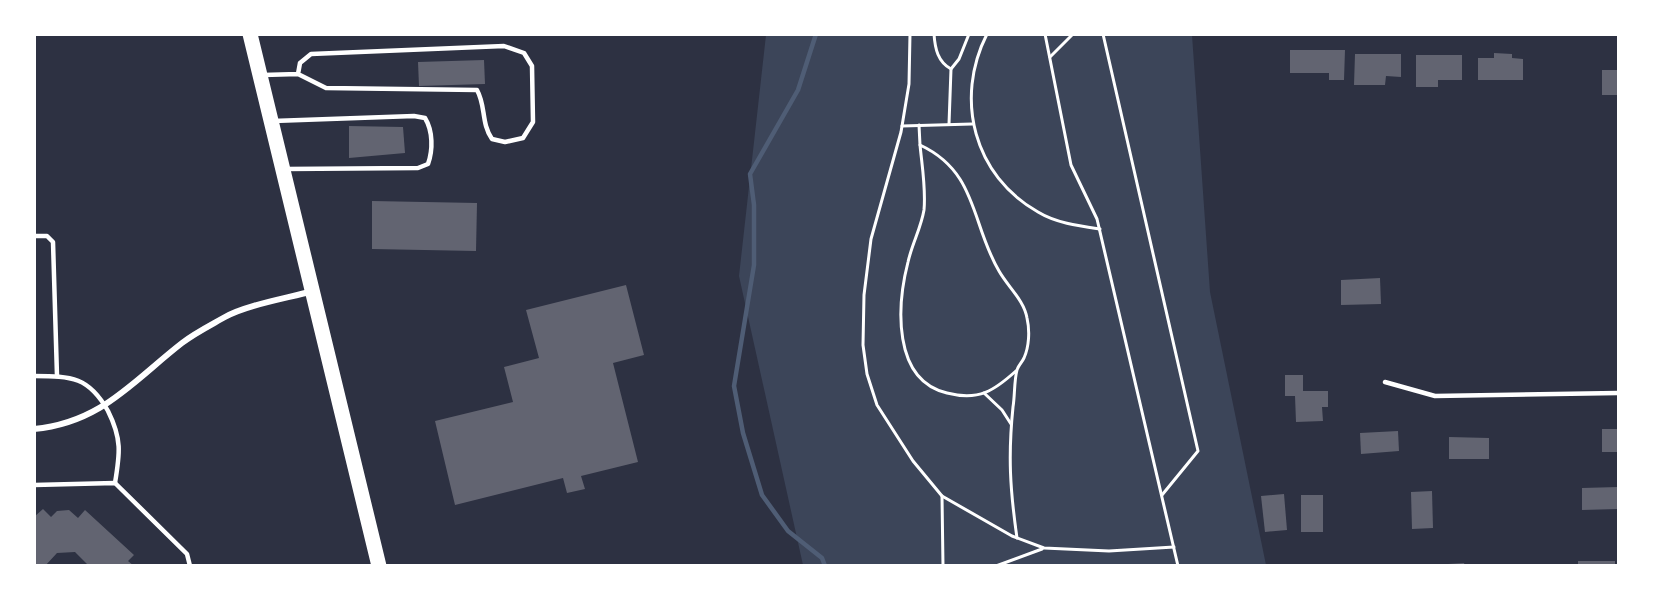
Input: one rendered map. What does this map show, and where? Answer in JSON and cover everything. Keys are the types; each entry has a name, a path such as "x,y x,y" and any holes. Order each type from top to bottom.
{"main road":[{"path":"250,34 379,566"}],"street":[{"path":"34,429 53,427 87,417 123,395 184,342 228,315 313,291"}],"lane":[{"path":"260,75 298,74 326,88 477,90 482,100 484,128 492,139 505,142 523,138 532,122 532,66 524,53 504,46 311,54 300,63 298,74"},
{"path":"271,121 414,116 425,118 430,126 431,155 428,164 417,168 283,170"},
{"path":"34,236 47,236 53,242 57,376"},
{"path":"34,376 57,376 83,382 97,392 120,441 115,483"},
{"path":"1385,382 1435,396 1618,393"},
{"path":"34,485 115,483 187,554 190,566"}],"path":[{"path":"910,34 909,84 902,126 871,239 864,295 867,374 877,405 913,461 942,496 1017,538 1044,548 1109,551 1174,547"},
{"path":"934,34 935,48 943,64 951,69"},
{"path":"949,124 951,69 960,59 969,34"},
{"path":"987,34 974,62 970,90 972,124 979,147 994,174 1015,197 1039,213 1060,222 1100,229"},
{"path":"1046,34 1071,165 1093,205 1100,229 1178,566"},
{"path":"1050,57 1073,34"},
{"path":"1103,34 1198,451 1162,495"},
{"path":"902,126 972,124"},
{"path":"919,125 920,145 924,209 908,261 901,300 903,338 909,362 924,382 940,392 960,396 984,393 997,388 1017,370 1024,357 1028,341 1027,318 1023,305 999,272 986,247 973,202 962,179 939,154 920,145"},
{"path":"1017,370 1009,482 1017,538"},
{"path":"984,393 1002,410 1012,425"},
{"path":"942,496 943,566"},
{"path":"996,566 1044,548"}],"shaded area":[{"path":"766,35 1192,35 1210,292 1266,565 803,565 739,276"}],"building":[{"path":"1290,50 1345,50 1344,80 1329,80 1329,73 1290,73"},
{"path":"1494,53 1512,54 1512,58 1523,59 1523,80 1478,80 1478,58 1494,58"},
{"path":"1355,54 1401,54 1401,77 1386,76 1385,85 1354,85"},
{"path":"1416,55 1462,55 1462,80 1438,80 1438,87 1416,87"},
{"path":"484,60 485,84 419,86 418,62"},
{"path":"1602,70 1618,70 1618,95 1602,95"},
{"path":"349,126 403,127 405,153 349,158"},
{"path":"372,201 477,203 476,251 372,249"},
{"path":"1380,278 1381,304 1341,305 1341,280"},
{"path":"626,285 644,355 613,363 638,462 581,476 585,489 567,493 563,478 455,505 435,421 513,402 504,367 539,358 526,310"},
{"path":"1285,375 1303,375 1303,391 1328,391 1328,407 1322,407 1323,421 1296,422 1295,396 1285,396"},
{"path":"1602,429 1618,429 1618,452 1602,452"},
{"path":"1398,431 1399,451 1361,454 1360,433"},
{"path":"1449,437 1489,438 1489,459 1449,459"},
{"path":"1618,487 1618,509 1582,510 1582,488"},
{"path":"1432,491 1433,528 1412,529 1411,492"},
{"path":"1284,494 1287,530 1265,532 1261,496"},
{"path":"1301,495 1323,495 1323,532 1301,532"},
{"path":"43,509 51,517 57,511 69,510 78,518 85,510 134,555 128,561 134,566 89,566 75,552 57,553 45,566 34,566 34,517"},
{"path":"1578,561 1615,561 1615,566 1578,566"},
{"path":"1464,563 1465,566 1448,566 1448,564"}],"waterway":[{"path":"816,34 798,90 750,174 754,205 754,265 734,386 743,433 762,495 788,531 822,558 825,566"}]}
